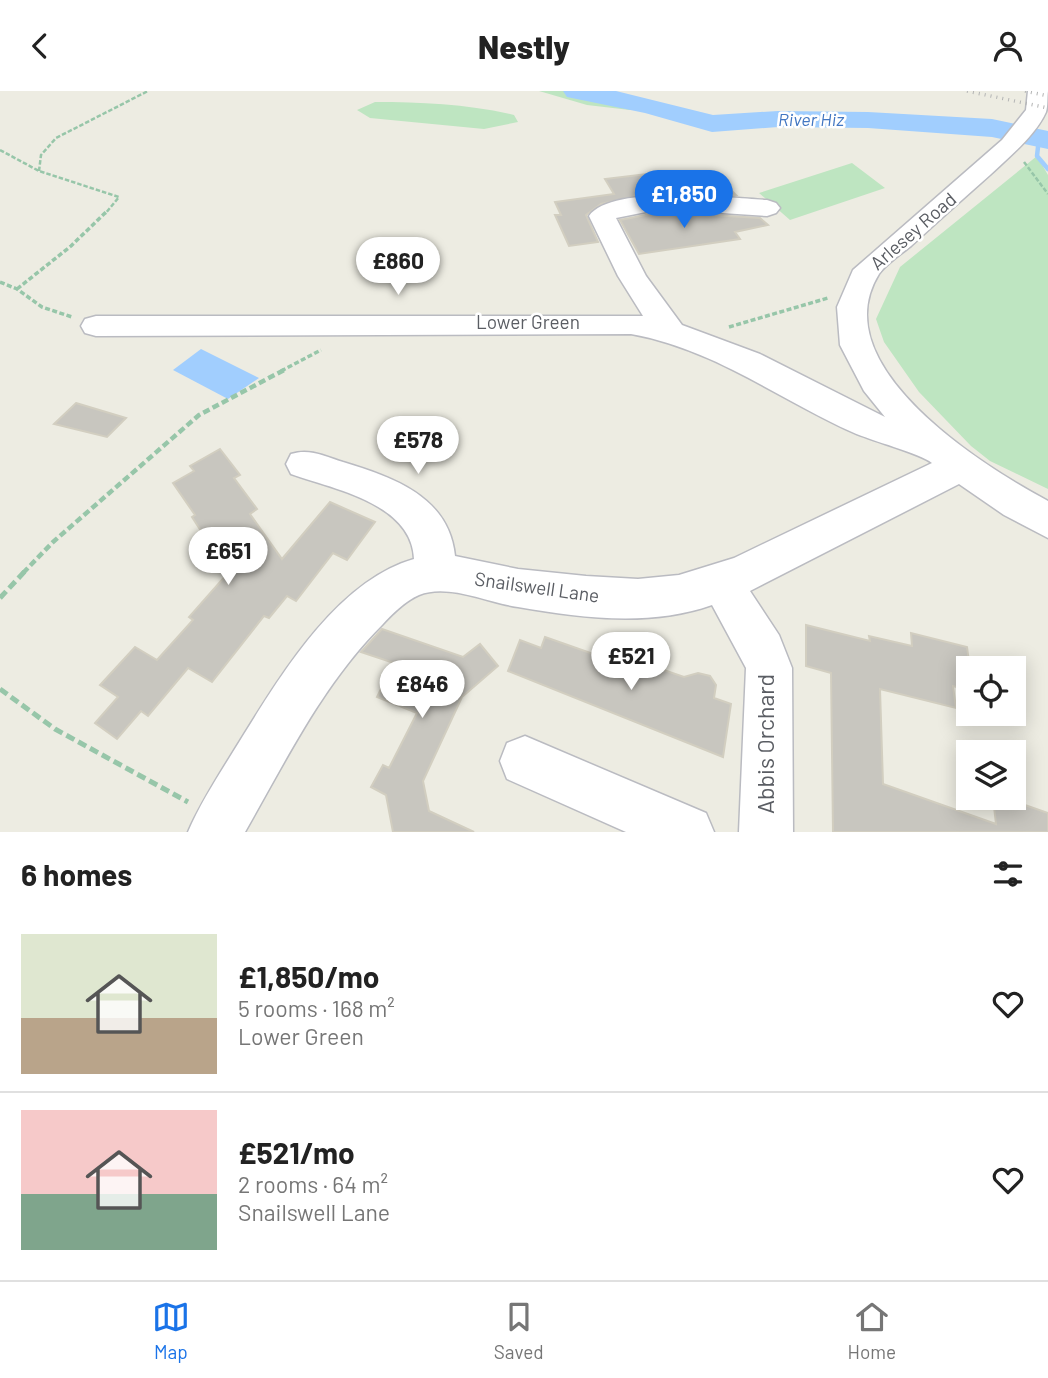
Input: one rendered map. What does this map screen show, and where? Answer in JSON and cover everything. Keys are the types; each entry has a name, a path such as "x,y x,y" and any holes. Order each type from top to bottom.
{"street":[{"name":"Arlesey Road","path":"1038,91 1036,111 1015,139 867,270 856,291 852,322 863,357 890,400 947,456 999,493 1048,521"},
{"path":"680,334 647,303 615,247 602,216 612,210 661,202 767,208"},
{"name":"Lower Green","path":"96,326 588,322 631,324 680,334 749,362 875,429 947,456"},
{"name":"Snailswell Lane","path":"218,827 293,700 334,645 383,596 411,578 435,574 518,588 614,597 685,594 722,583 947,456"},
{"path":"304,464 398,499 421,516 432,539 435,574"},
{"name":"Abbis Orchard","path":"722,583 763,651 769,668 766,832"},
{"path":"525,761 687,832"}],"path":[{"path":"39,171 41,155 56,138 148,91"},
{"path":"1015,139 1048,194"},
{"path":"0,151 39,171 120,197 104,217 79,240 17,289"},
{"path":"0,282 17,289 42,307 96,326"},
{"path":"680,334 856,291"},
{"path":"0,598 52,542 199,415 371,323"},
{"path":"0,689 55,729 218,827"}],"green space":[{"path":"539,91 604,91 631,101 630,110 587,105"},
{"path":"375,102 479,108 514,115 518,122 484,129 370,118 357,110"},
{"path":"1037,156 1048,175 1048,489 990,461 971,446 919,392 884,342 876,319 900,267"},
{"path":"852,163 885,188 790,220 759,193"}],"water":[{"path":"201,349 259,378 228,399 173,370"}],"building":[{"path":"711,171 736,195 645,194 601,204 586,215 598,242 569,246 555,215 561,215 555,202 614,194 605,179 655,173 659,178"},
{"path":"661,212 760,218 768,225 735,232 740,239 639,254 620,220"},
{"path":"76,403 126,418 107,437 54,424"},
{"path":"220,449 240,475 234,478 257,509 250,514 282,559 330,502 375,522 347,560 333,553 296,601 287,596 269,618 264,616 212,682 188,668 148,716 141,711 117,739 95,723 118,697 100,685 135,647 157,660 193,620 189,617 228,573 173,483 194,471 190,466"},
{"path":"806,625 870,641 869,636 912,646 911,633 967,647 968,656 956,656 956,687 953,686 956,708 880,689 883,784 996,824 994,810 1026,810 1026,805 1048,813 1048,832 833,832 831,673 806,666"},
{"path":"382,629 463,657 480,644 498,666 462,697 423,781 429,811 474,832 393,832 386,795 371,787 383,765 389,768 417,713 377,697 394,663 361,652"},
{"path":"545,637 633,668 635,660 684,677 698,673 710,676 716,685 714,698 731,704 723,757 508,671 520,640 541,648"}],"waterway":[{"name":"River Hiz","path":"576,91 650,106 712,124 778,119 868,120 992,128 1048,140"},
{"path":"1039,138 1037,156 1048,169"}],"railway":[{"path":"967,91 1048,108"},
{"path":"1025,91 1048,96"}]}
